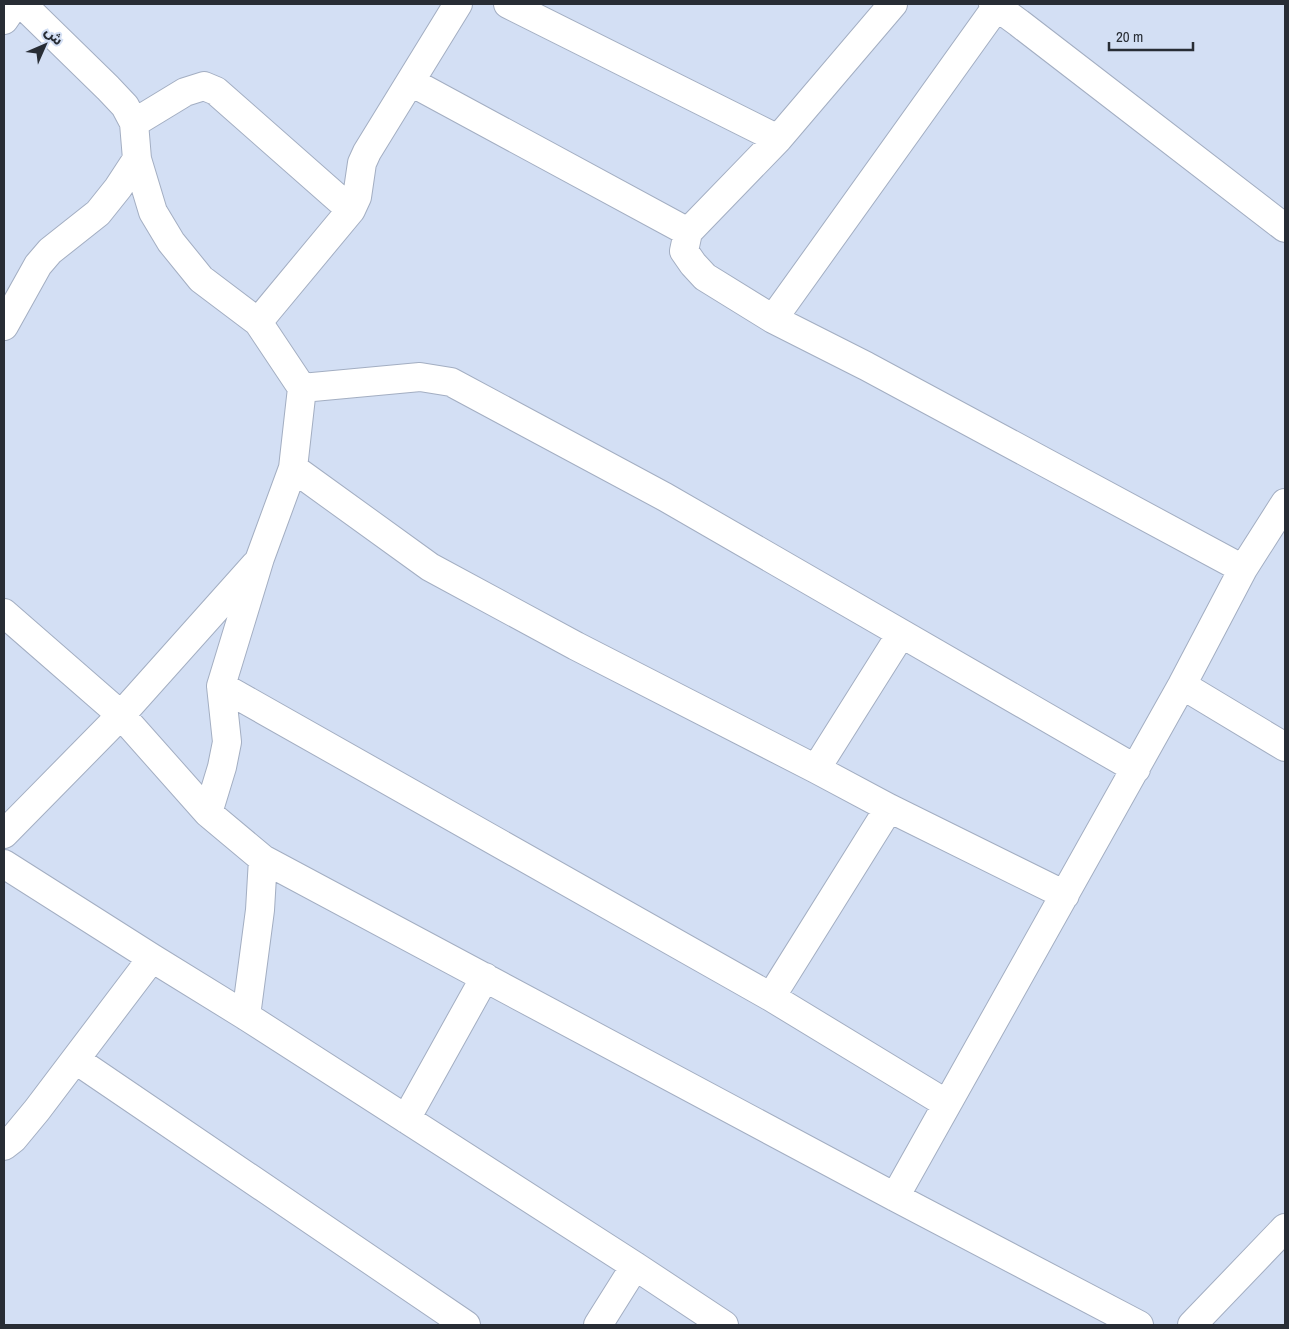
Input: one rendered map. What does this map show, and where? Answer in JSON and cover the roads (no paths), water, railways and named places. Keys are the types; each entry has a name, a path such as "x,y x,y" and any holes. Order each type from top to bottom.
{"street":[{"path":"4,20 15,4"},
{"path":"22,4 124,106 134,124 137,159 152,212 171,242 201,279 258,322 302,388 293,468 260,558 221,686 227,742 222,767 208,813"},
{"path":"258,322 351,210 357,198 362,163 367,152 458,4"},
{"path":"508,4 778,139"},
{"path":"893,4 778,139 688,232 684,251 705,277 772,320 866,366 1243,570"},
{"path":"772,320 995,5 1285,228"},
{"path":"411,82 688,232"},
{"path":"134,124 185,92 204,86 216,91 351,210"},
{"path":"4,326 38,265 50,251 98,214 137,159"},
{"path":"302,388 420,377 451,382 665,496 1136,769"},
{"path":"293,468 430,567 576,646 888,808 1065,894"},
{"path":"895,1197 1136,769 1243,570 1285,503"},
{"path":"4,834 121,715 260,558"},
{"path":"4,613 121,715 208,813 263,859 895,1197 1139,1325"},
{"path":"816,769 901,634"},
{"path":"1182,685 1285,747"},
{"path":"221,686 771,997 947,1104"},
{"path":"771,997 888,808"},
{"path":"246,1016 260,910 263,859"},
{"path":"4,864 246,1016 724,1325"},
{"path":"4,1146 13,1139 76,1060 152,958"},
{"path":"406,1119 485,977"},
{"path":"76,1060 466,1325"},
{"path":"1192,1325 1285,1228"},
{"path":"598,1325 635,1266"}]}
